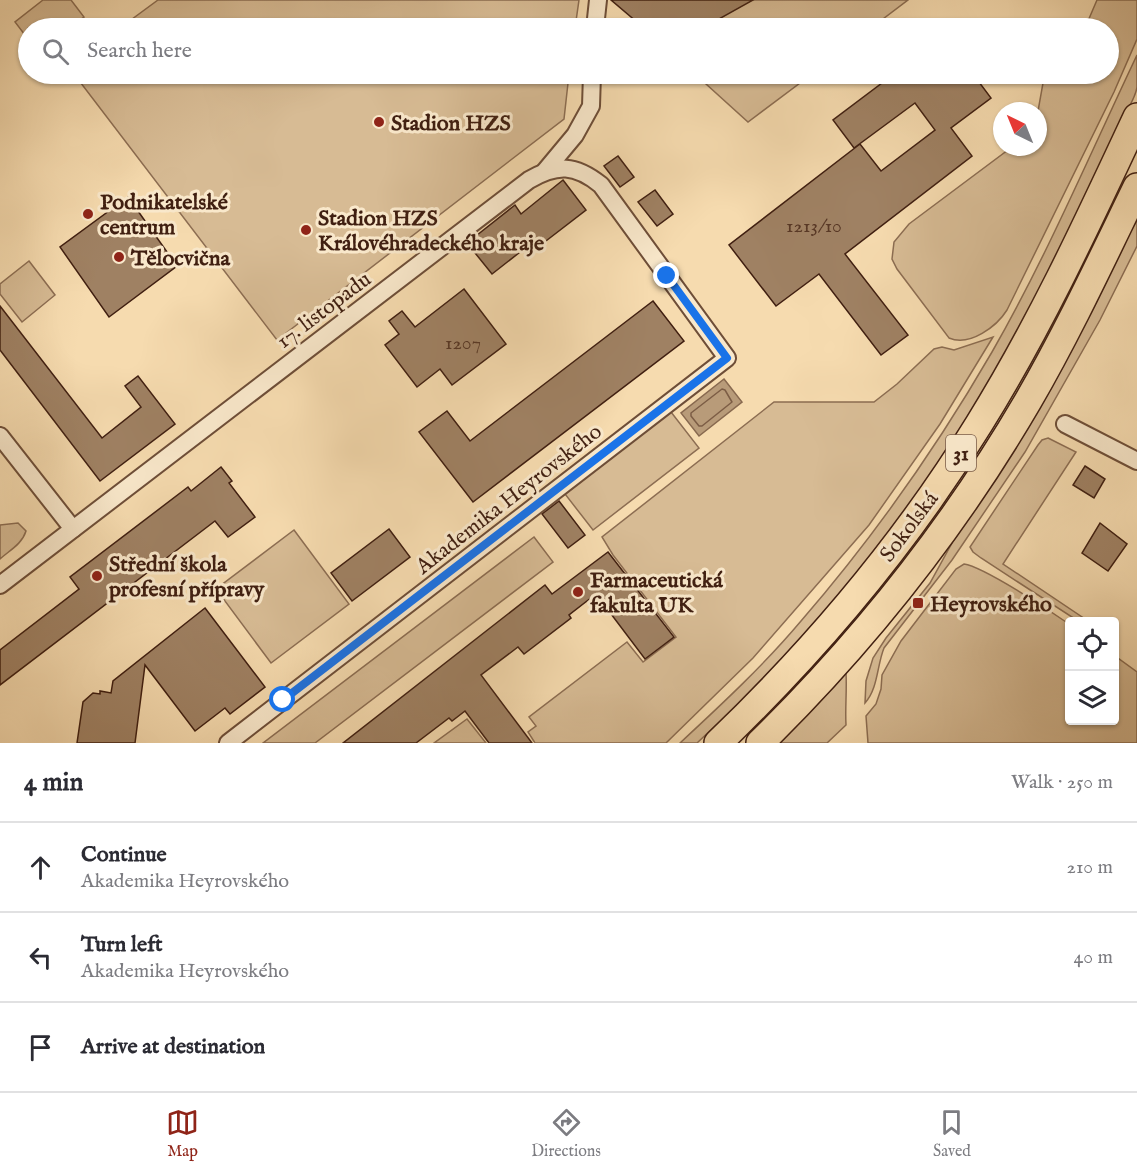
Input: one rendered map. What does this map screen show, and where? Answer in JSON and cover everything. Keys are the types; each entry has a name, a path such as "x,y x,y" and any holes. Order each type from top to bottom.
{"main road":[{"name":"Sokolská","path":"718,743 823,634 888,554 952,466 1000,388 1043,311 1137,117"},
{"name":"Sokolská","path":"760,743 798,705 868,627 908,578 970,491 1012,427 1057,348 1137,187"}],"street":[{"path":"596,18 598,0"},
{"path":"545,171 575,135 591,106 592,84"},
{"name":"Akademika Heyrovského","path":"228,743 727,358 601,184 588,174 572,169 560,168 545,171"},
{"name":"17. listopadu","path":"0,585 529,180 545,171"},
{"path":"1065,424 1137,461"},
{"path":"0,436 73,530"}],"shaded area":[{"path":"43,0 71,0 84,17 83,18 20,18"},
{"path":"158,0 579,0 576,18 134,18"},
{"path":"736,0 908,0 884,18 719,18"},
{"path":"1097,0 1137,0 1137,39 1119,80 1119,18 1089,18"},
{"path":"1137,55 1137,87 1133,99 1023,323 990,383 954,440 867,561 802,637 697,743 680,743 758,669 828,590 879,524 926,457 971,387 1012,316 1050,242"},
{"name":"Stadion HZS Královéhradeckého kraje","path":"82,84 568,84 564,119 277,340"},
{"path":"706,84 799,84 748,122"},
{"path":"1043,84 1117,84 1007,310 990,328 966,340 949,338 892,259 894,242 909,224 1000,156 1047,156 1047,102 1040,102"},
{"path":"1137,218 1137,246 1100,320 1025,452 952,560 884,648 875,684 865,703 866,681 873,658 930,583 957,534 1015,448 1091,313"},
{"path":"29,261 55,295 22,322 0,294 0,284"},
{"path":"993,337 940,424 869,525 753,658 666,743 535,743 528,732 536,726 529,717 627,642 643,662 676,637 613,555 602,537 774,402 874,402 934,349 942,347 954,350"},
{"path":"671,412 699,448 593,530 565,494"},
{"path":"1048,438 1076,452 1003,564 1082,617 1072,617 981,558 970,547 1042,440"},
{"path":"18,523 26,531 24,536 0,559 0,525"},
{"path":"294,530 349,604 271,663 216,589"},
{"path":"534,537 553,562 315,743 263,743"},
{"path":"964,564 986,573 1065,621 1065,725 1119,725 1119,659 1137,672 1137,743 868,743 866,716 876,704 881,689 882,675 901,641 956,569"},
{"path":"843,673 846,673 846,725 827,743 776,743"},
{"path":"467,719 486,743 434,743"}],"water":[{"path":"724,379 742,402 699,436 681,413"}],"building":[{"path":"611,0 753,0 721,18 632,18"},
{"path":"881,84 980,84 991,98 951,128 972,156 845,254 908,335 881,355 819,274 776,306 729,245 860,144 881,171 935,130 915,103 854,148 833,120"},
{"path":"618,156 634,177 620,187 604,166"},
{"path":"563,180 586,210 542,244 538,238 492,274 467,243 515,205 521,214"},
{"path":"655,190 673,214 657,226 638,202"},
{"name":"Tělocvična","path":"128,197 177,266 109,317 60,247"},
{"path":"464,289 506,344 452,385 440,369 417,387 385,345 399,334 389,321 402,311 415,327"},
{"path":"653,301 684,341 473,502 419,432 447,411 470,441"},
{"path":"0,306 102,438 141,407 125,386 138,376 175,424 100,481 0,350"},
{"path":"1085,466 1105,479 1094,498 1073,485"},
{"path":"221,467 232,481 229,483 255,517 228,537 215,521 0,685 0,650 79,589 70,577 188,487 191,491"},
{"path":"559,501 585,535 568,548 542,514"},
{"path":"1100,523 1127,544 1108,571 1082,553"},
{"path":"389,529 410,557 352,601 331,573"},
{"path":"608,552 674,637 645,659 596,594 569,615 571,618 524,654 518,647 481,675 532,743 489,743 465,711 452,721 449,718 416,743 343,743 545,585 552,594"},
{"path":"205,608 265,687 230,714 225,708 195,731 145,665 135,743 77,743 83,702 93,693 100,694 100,691 111,693 113,681"}],"place":[{"name":"Stadion HZS","path":"379,122"},
{"name":"Podnikatelské centrum","path":"88,214"},
{"name":"Stadion HZS Královéhradeckého kraje","path":"306,230"},
{"name":"Tělocvična","path":"119,257"},
{"name":"Střední škola profesní přípravy","path":"97,576"},
{"name":"Farmaceutická fakulta UK","path":"578,592"},
{"name":"Heyrovského","path":"918,603"}],"route":[{"path":"283,700 727,358 667,276"}]}
